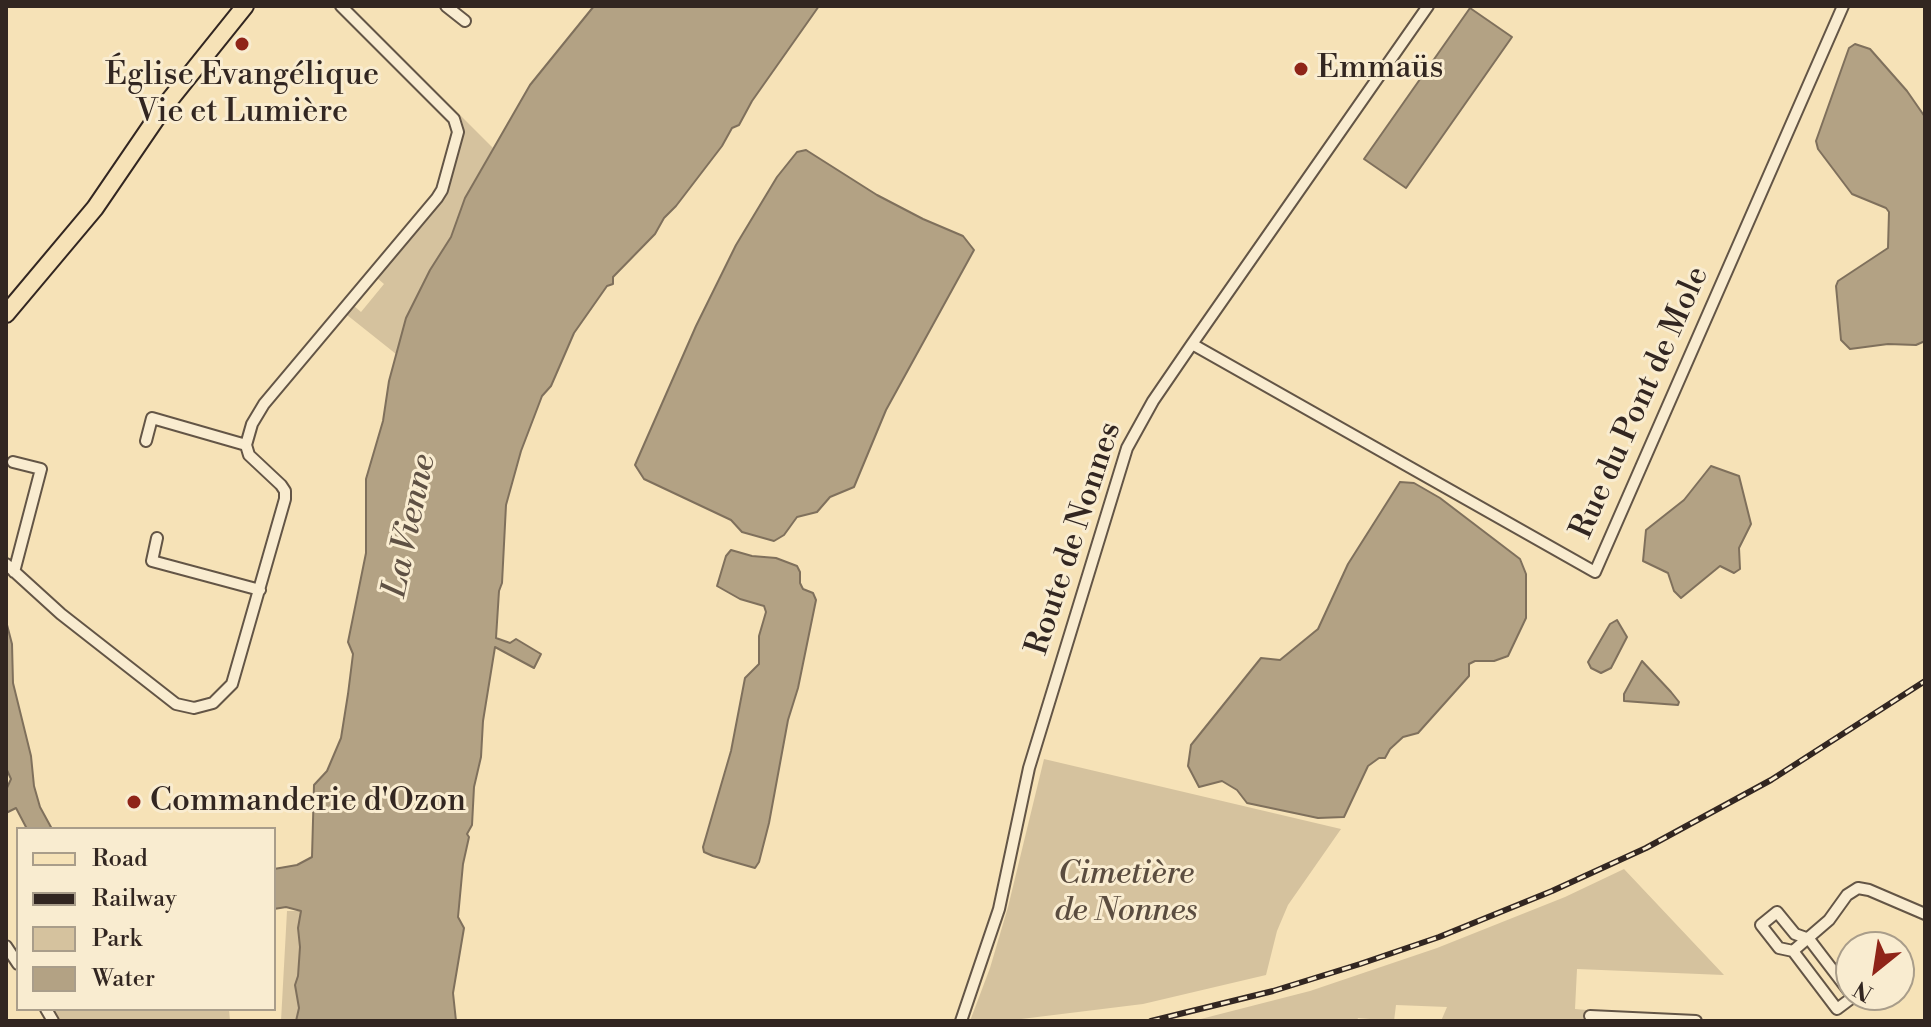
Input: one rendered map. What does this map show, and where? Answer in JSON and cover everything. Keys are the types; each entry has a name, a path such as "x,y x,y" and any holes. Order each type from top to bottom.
{"main road":[{"path":"6,314 95,208 164,107 245,6"}],"street":[{"path":"13,462 41,469 10,568 117,660 176,704 185,707 213,703 228,691 238,669 285,499 285,491 249,455 246,445 252,424 264,404 437,198 458,132 454,119 341,6"},
{"path":"446,6 465,21"},
{"name":"Route de Nonnes","path":"961,1021 999,909 1029,768 1119,470 1135,431 1192,344 1428,6"},
{"name":"Rue du Pont de Mole","path":"1192,344 1595,572 1843,6"},
{"path":"146,441 152,418 246,445"},
{"path":"157,538 152,561 260,590"},
{"path":"1793,951 1839,909 1847,895 1858,888 1925,914"},
{"path":"1835,974 1809,939 1795,934 1777,912 1761,925 1779,948 1793,951 1835,1006"},
{"path":"1590,1016 1696,1021"}],"green space":[{"path":"460,115 493,148 465,198 451,237 406,318 396,354 347,315 354,306 361,312 384,284 377,278 445,197 463,135"},
{"name":"Cimetière de Nonnes","path":"1044,759 1341,829 1288,905 1277,931 1266,975 1143,1004 1005,1021 970,1021 1008,907"},
{"path":"1624,869 1724,975 1577,969 1575,1009 1587,1010 1587,1021 1441,1021 1447,1007 1396,1005 1394,1021 1358,1018 1357,1021 1193,1021 1310,991 1437,948 1565,897"},
{"path":"287,911 304,911 296,990 301,1005 299,1021 281,1021"},
{"path":"52,1011 229,1011 230,1021 58,1021"}],"water":[{"name":"La Vienne","path":"594,6 819,6 752,101 739,125 732,128 722,146 664,218 655,234 613,277 613,284 607,286 574,333 551,386 542,396 521,451 506,505 496,638 510,643 516,639 541,654 534,668 495,647 483,721 481,757 474,787 472,825 467,834 463,864 458,917 464,928 453,993 456,1021 296,1021 299,1008 295,985 301,911 286,907 276,909 276,869 297,865 312,857 314,785 327,771 341,738 353,654 348,642 366,553 366,479 383,421 389,381 406,318 451,237 465,198 530,85"},
{"path":"1470,8 1512,37 1406,188 1364,159"},
{"path":"1855,44 1870,49 1925,117 1925,341 1916,345 1888,344 1850,349 1841,340 1838,281 1888,248 1889,212 1852,194 1818,149 1816,141 1849,48"},
{"path":"806,150 877,195 963,236 974,250 886,410 854,487 830,497 817,512 797,517 784,535 774,541 742,532 731,520 644,479 635,465 696,326 736,245 777,177 797,152"},
{"path":"1711,466 1739,476 1751,524 1739,548 1740,569 1734,573 1720,566 1681,598 1674,591 1668,573 1643,561 1646,530 1684,500"},
{"path":"1400,482 1414,483 1440,498 1520,559 1526,574 1526,618 1508,656 1469,664 1469,676 1418,733 1403,737 1385,758 1379,758 1368,766 1344,817 1318,818 1247,803 1237,790 1222,781 1199,787 1188,766 1191,745 1261,658 1280,660 1318,629 1348,564"},
{"path":"731,550 776,558 797,566 803,589 813,593 816,600 798,688 788,720 769,823 755,868 713,856 704,852 703,847 731,751 745,678 759,664 759,636 766,612 764,606 740,599 717,586 726,556"},
{"path":"1617,620 1627,637 1611,668 1601,673 1591,668 1588,662 1610,624"},
{"path":"6,621 12,644 13,683 31,756 34,786 40,807 51,827 26,827 16,808 6,813 6,790 11,779 6,768"},
{"path":"1642,661 1671,692 1678,705 1624,701 1624,694"}],"railway":[{"path":"1151,1021 1273,991 1360,964 1439,937 1552,891 1646,848 1771,780 1925,681"}],"place":[{"name":"Église Evangélique Vie et Lumière","path":"242,44"},
{"name":"Emmaüs","path":"1301,69"},
{"name":"Commanderie d'Ozon","path":"134,802"}]}
